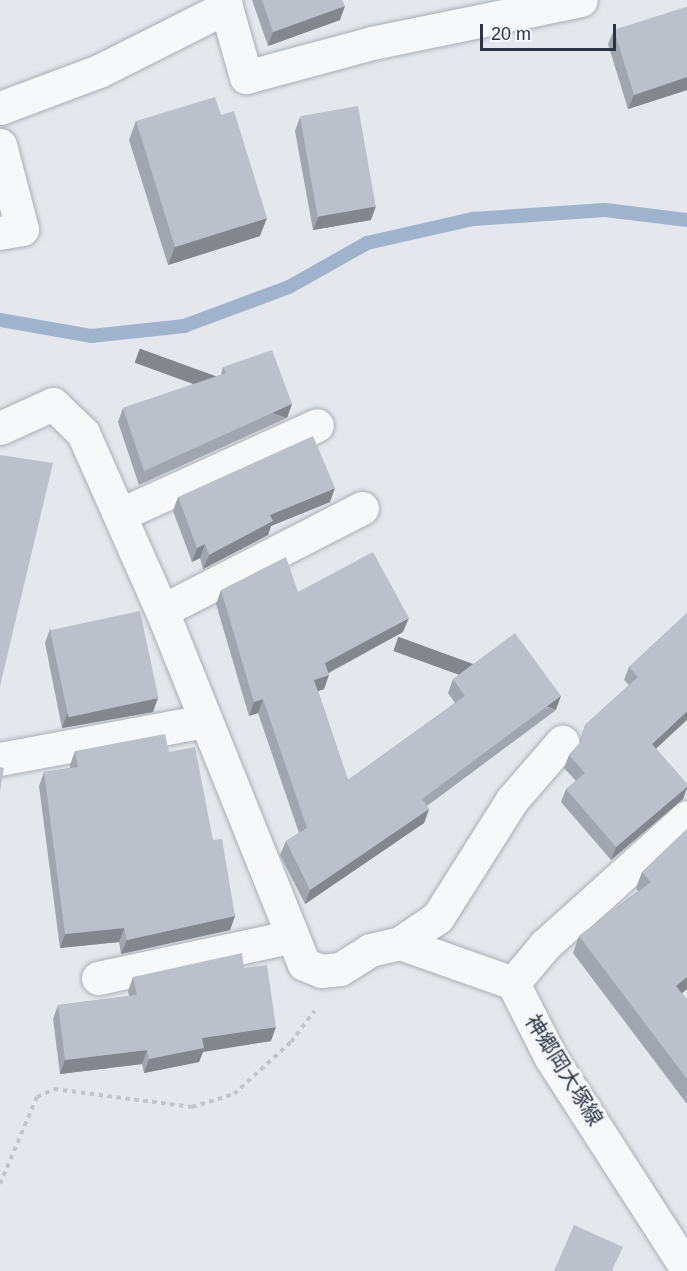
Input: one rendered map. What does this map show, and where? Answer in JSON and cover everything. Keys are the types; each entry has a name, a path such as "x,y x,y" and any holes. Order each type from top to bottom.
{"street":[{"path":"0,108 99,71 225,4 246,77 372,43 581,0"},
{"path":"0,145 22,229 0,233"},
{"path":"0,428 53,404 83,433 121,514 162,611 289,937 304,964 321,971 400,944 438,917 512,800 562,742"},
{"path":"121,514 317,425"},
{"path":"162,611 362,508"},
{"path":"0,759 205,721"},
{"path":"400,944 513,983 545,945 687,817"},
{"path":"98,978 289,937"},
{"name":"神郷岡大塚線","path":"513,983 551,1058 687,1269"}],"path":[{"path":"0,1184 37,1097 54,1089 192,1107 234,1094 291,1042 314,1011 321,971"}],"building":[{"path":"262,0 342,0 345,6 273,32"},
{"path":"687,7 687,77 634,95 614,30"},
{"path":"215,97 221,115 234,111 267,218 175,247 136,121"},
{"path":"358,106 376,206 318,217 300,116"},
{"path":"272,350 292,404 144,471 123,408 226,373 223,367"},
{"path":"313,436 335,488 270,515 273,521 209,555 205,544 197,548 178,497"},
{"path":"0,455 53,463 0,686"},
{"path":"373,552 409,618 325,663 329,675 314,680 348,780 465,696 453,679 515,633 561,696 422,799 429,809 310,890 286,841 307,828 263,699 254,702 221,590 286,557 298,592"},
{"path":"140,611 159,698 69,717 50,630"},
{"path":"687,613 687,711 652,744 687,784 687,787 616,847 566,789 585,773 569,755 581,741 585,725 638,677 629,667"},
{"path":"165,734 169,752 195,747 213,840 222,839 235,916 127,940 124,928 65,934 44,772 78,767 75,751"},
{"path":"0,767 4,768 0,791"},
{"path":"687,829 687,977 676,986 687,1000 687,1079 579,936 651,882 642,872"},
{"path":"242,953 244,968 267,965 276,1027 202,1038 204,1048 149,1059 147,1050 65,1060 58,1005 137,995 133,977"},
{"path":"574,1225 623,1247 612,1270 615,1271 554,1271"}],"waterway":[{"path":"0,320 91,336 184,326 289,287 367,243 473,219 605,210 687,220"}]}
